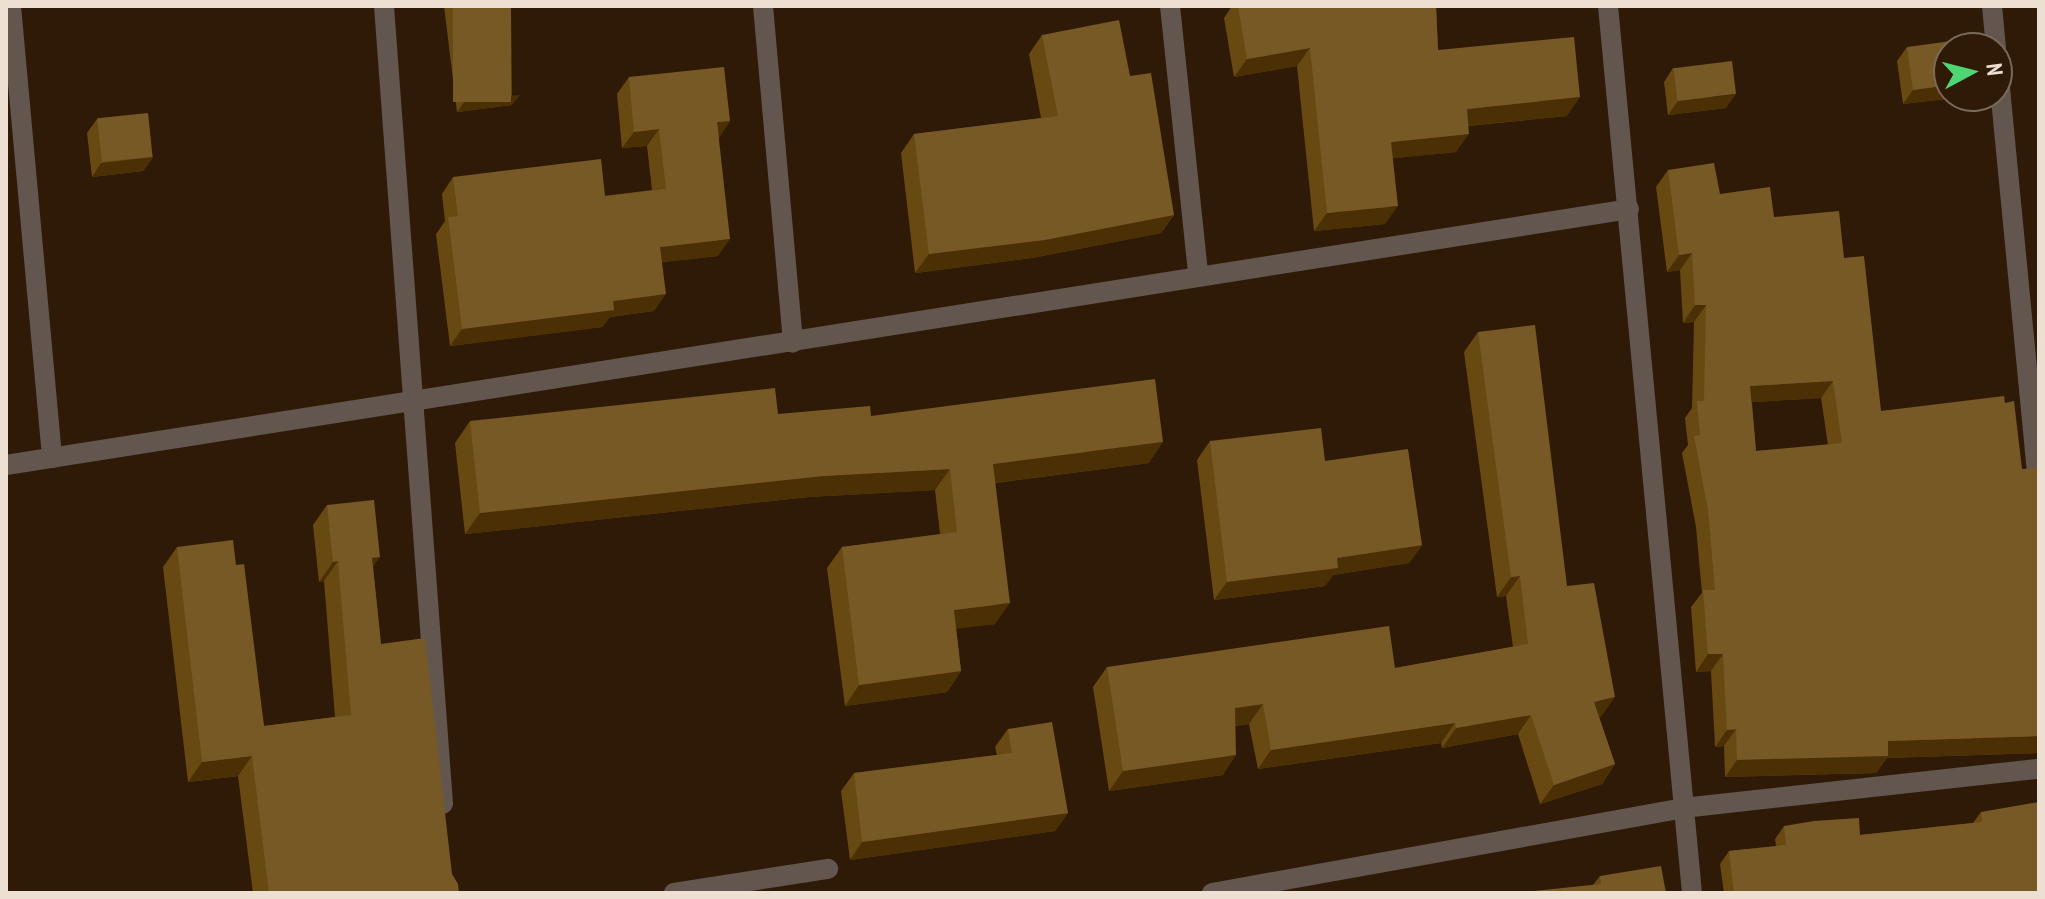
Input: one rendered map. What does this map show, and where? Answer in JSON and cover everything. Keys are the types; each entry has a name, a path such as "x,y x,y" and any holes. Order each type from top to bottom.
{"street":[{"path":"11,6 52,458"},
{"path":"384,6 417,400 444,821"},
{"path":"763,6 793,343"},
{"path":"1170,6 1198,274"},
{"path":"1608,6 1692,893"},
{"path":"1992,6 1994,32"},
{"path":"2002,112 2039,496"},
{"path":"6,465 793,343 1198,274 1629,209"},
{"path":"1212,893 1238,891 1683,808 2039,769"},
{"path":"674,893 828,869"}],"building":[{"path":"453,6 511,6 511,102 453,102"},
{"path":"1238,6 1436,6 1438,50 1574,37 1580,97 1467,109 1469,134 1391,142 1398,206 1327,213 1310,48 1247,59"},
{"path":"1119,20 1130,76 1151,73 1174,215 1045,240 929,254 914,134 1058,116 1042,35"},
{"path":"1933,44 1933,87 1913,90 1907,47"},
{"path":"1732,61 1736,94 1677,101 1673,68"},
{"path":"724,67 730,121 717,122 730,239 660,247 666,294 613,301 614,310 462,329 448,217 458,216 453,177 601,159 605,196 666,189 659,129 634,132 629,77"},
{"path":"148,113 153,157 102,162 97,118"},
{"path":"1714,163 1720,194 1770,187 1774,217 1839,211 1844,258 1864,256 1881,411 2004,396 2005,403 2014,401 2022,469 2037,468 2039,473 2039,736 1888,741 1888,756 1737,760 1736,729 1727,730 1723,654 1708,654 1703,590 1715,590 1708,510 1694,436 1700,435 1697,401 1704,401 1706,305 1695,305 1692,253 1679,255 1668,170","holes":["1833,381 1842,443 1756,451 1750,386"]},
{"path":"1535,325 1567,586 1594,583 1615,697 1594,702 1615,764 1554,785 1531,715 1456,728 1455,723 1271,750 1263,704 1235,708 1236,755 1123,771 1107,667 1389,626 1395,668 1528,644 1520,576 1511,577 1478,332"},
{"path":"1155,379 1163,442 993,464 1010,603 954,610 961,671 859,685 842,547 957,532 950,469 823,476 480,513 470,421 775,388 778,414 870,406 871,416"},
{"path":"1321,428 1325,461 1408,449 1422,545 1337,558 1338,568 1227,582 1210,441"},
{"path":"374,500 380,557 372,558 381,644 425,638 452,874 459,893 269,893 252,756 202,762 177,547 233,540 236,565 244,564 264,726 351,715 338,561 333,562 327,505"},
{"path":"1052,722 1068,813 862,842 854,773 1012,753 1008,729"},
{"path":"2039,802 2039,893 1734,893 1729,851 1786,845 1784,826 1859,818 1860,835 1982,822 1981,812"},
{"path":"1661,866 1666,893 1513,893 1601,884 1600,876"}]}
